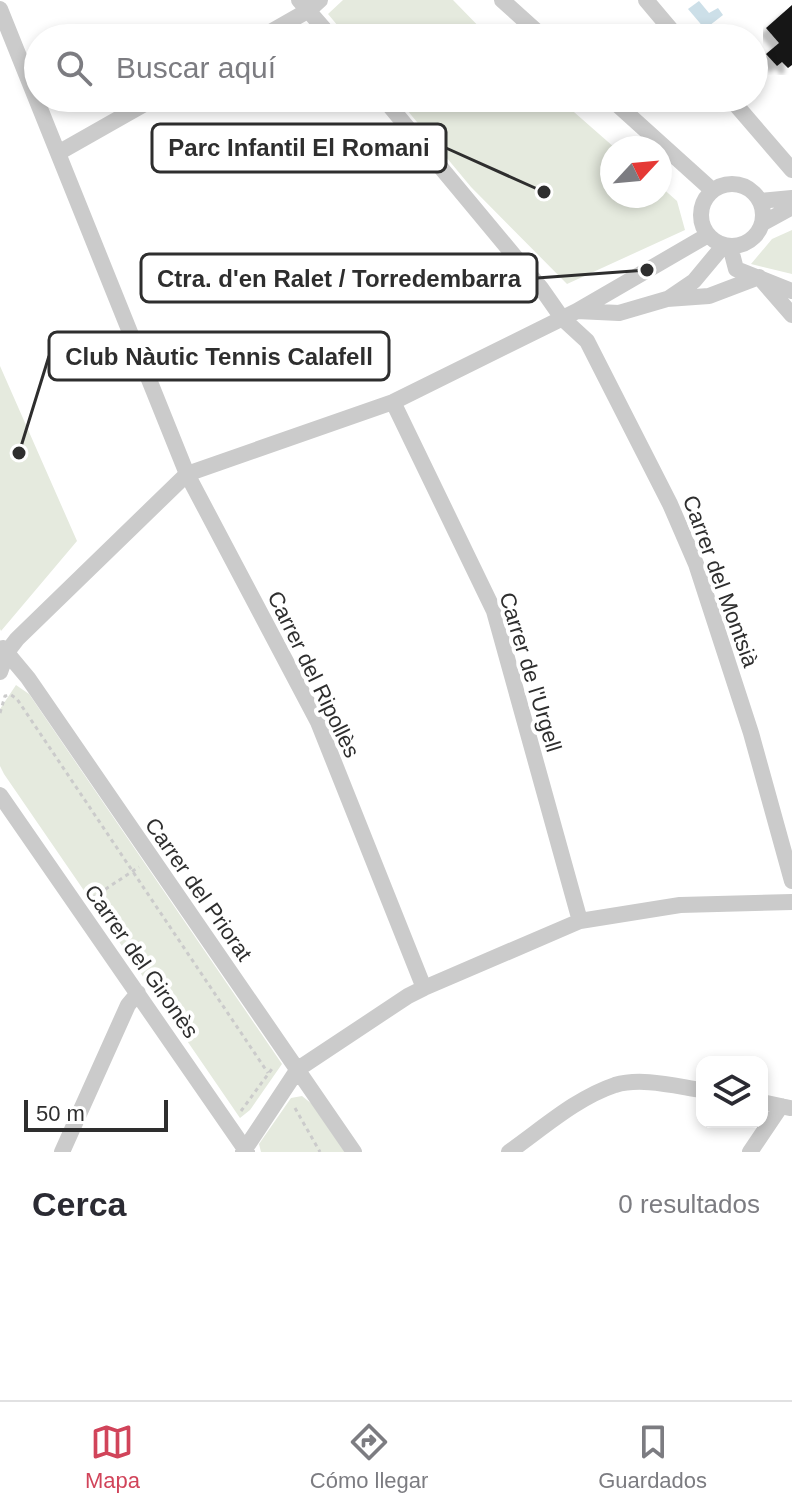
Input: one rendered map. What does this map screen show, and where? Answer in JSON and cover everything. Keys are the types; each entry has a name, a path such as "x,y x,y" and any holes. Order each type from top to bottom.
{"street":[{"path":"502,0 529,24"},
{"path":"646,0 666,24"},
{"path":"280,24 309,3 323,24"},
{"name":"Carrer del Ripollès","path":"0,9 24,69"},
{"name":"Carrer del Ripollès","path":"41,112 187,474 318,722 424,988"},
{"path":"58,153 130,112"},
{"name":"Carrer del Montsià","path":"395,112 541,288 570,314 587,341 670,504 696,564 751,733 792,881"},
{"path":"626,112 712,190"},
{"path":"742,112 792,170"},
{"path":"763,223 760,201 753,191 742,185 732,183 712,190 701,209 701,220 708,235 727,246 744,244 752,239 763,223 792,207"},
{"path":"760,201 792,198"},
{"path":"0,672 4,648 17,639 187,474 393,402 570,314 708,235"},
{"path":"667,299 694,281 727,246"},
{"path":"727,246 736,269 792,291"},
{"path":"570,314 619,313 667,299 709,296 759,277"},
{"path":"759,277 792,315"},
{"name":"Carrer de l'Urgell","path":"393,402 494,611 580,921"},
{"name":"Carrer del Priorat","path":"4,648 28,678 354,1152"},
{"name":"Carrer del Gironès","path":"0,795 244,1151"},
{"path":"244,1151 298,1069 424,988 580,921 680,905 792,902"},
{"path":"62,1152 128,1005 138,993"},
{"path":"509,1152 579,1103 616,1085 648,1083 696,1089"},
{"path":"750,1152 786,1107"}],"path":[{"path":"0,713 5,696 11,695 17,699 268,1073"},
{"path":"89,899 145,863"},
{"path":"236,1117 279,1060"},
{"path":"293,1104 320,1152"}],"shaded area":[{"path":"343,0 453,0 476,24 336,24 328,14"},
{"path":"699,1 709,13 718,8 723,15 711,24 701,24 688,9"},
{"path":"409,112 574,112 601,136 600,208 672,208 672,197 677,201 685,230 567,284 471,187"},
{"path":"792,230 792,274 751,264 772,239"},
{"path":"0,366 77,541 1,631 0,629"},
{"path":"16,685 29,694 282,1064 250,1110 240,1118 4,774 0,766 0,709"},
{"path":"302,1096 312,1104 345,1152 261,1152 259,1144 291,1098"}],"building":[{"path":"792,5 792,65 788,68 782,62 777,66 768,56 768,52 779,43 768,26"}],"place":[{"name":"Parc Infantil El Romani","path":"544,192"},
{"name":"Ctra. d'en Ralet / Torredembarra","path":"647,270"},
{"name":"Club Nàutic Tennis Calafell","path":"19,453"}]}
